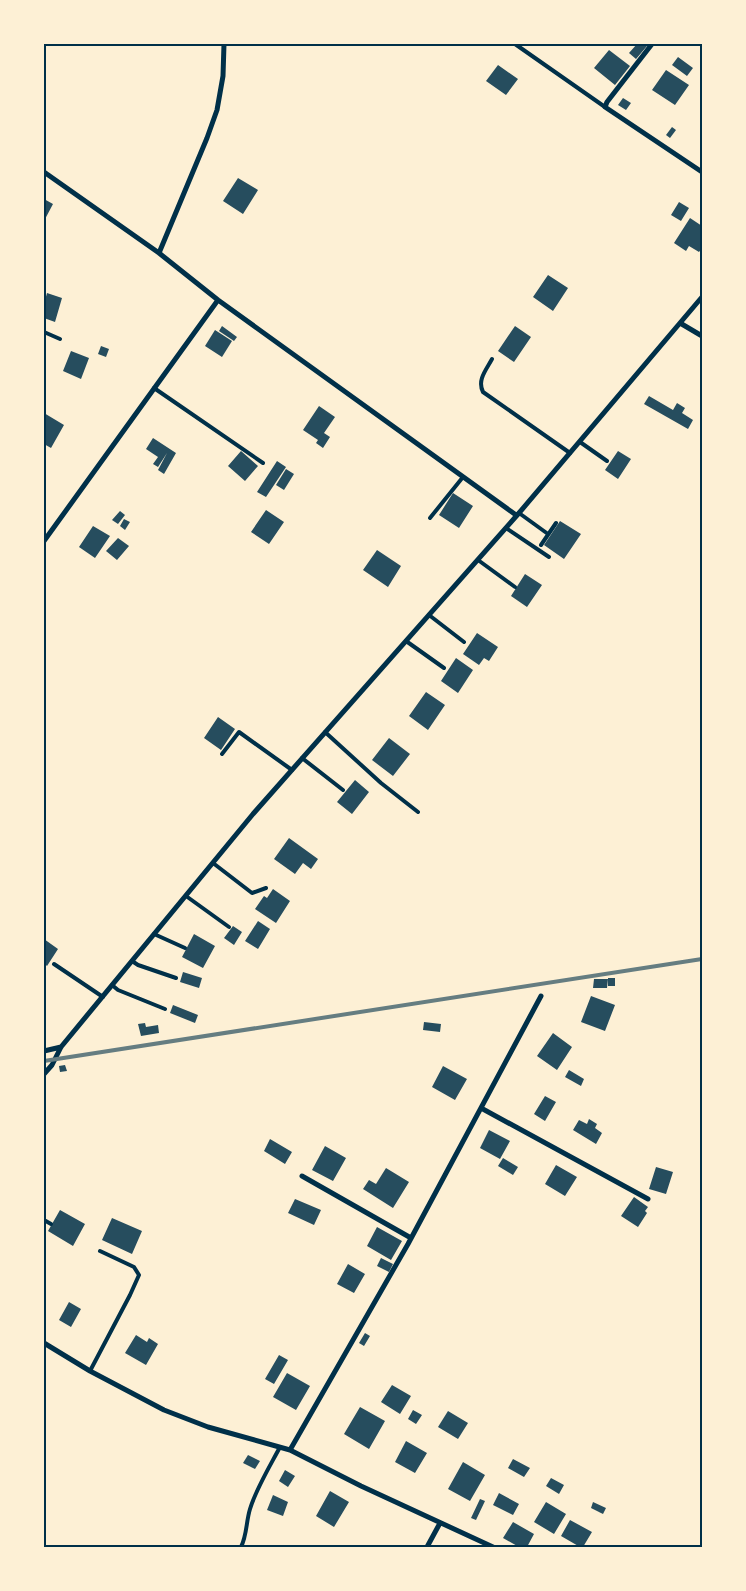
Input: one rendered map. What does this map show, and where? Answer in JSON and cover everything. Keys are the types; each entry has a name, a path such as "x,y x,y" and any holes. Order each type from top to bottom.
{"street":[{"path":"159,253 217,110 224,76 224,44"},
{"path":"652,44 605,106 702,172"},
{"path":"44,172 159,253 218,300 463,477 518,514"},
{"path":"44,1074 52,1065 61,1047 213,863 302,758 506,528 702,297"},
{"path":"44,541 218,300"},
{"path":"680,323 702,336"},
{"path":"290,1450 411,1238 541,996"},
{"path":"44,1051 61,1047"},
{"path":"481,1108 648,1198"},
{"path":"302,1176 411,1238"},
{"path":"44,1344 90,1372 164,1410 208,1427 290,1450 361,1486 493,1547"},
{"path":"427,1547 440,1523"}],"lane":[{"path":"515,44 605,106"},
{"path":"44,332 60,339"},
{"path":"492,359 481,379 480,386 483,392 570,453"},
{"path":"154,388 263,463"},
{"path":"580,442 607,461"},
{"path":"430,518 463,477"},
{"path":"518,514 548,534"},
{"path":"541,545 556,523"},
{"path":"506,528 549,557"},
{"path":"478,560 515,587"},
{"path":"429,615 464,642"},
{"path":"406,641 444,668"},
{"path":"222,754 239,732 292,770"},
{"path":"325,732 381,783 418,812"},
{"path":"302,758 343,790"},
{"path":"213,863 252,893 266,888"},
{"path":"186,896 229,927"},
{"path":"154,934 185,948"},
{"path":"132,960 138,965 176,978"},
{"path":"54,964 103,997"},
{"path":"112,985 118,990 165,1009"},
{"path":"44,1220 51,1224"},
{"path":"90,1372 140,1275 134,1267 100,1251"},
{"path":"241,1547 245,1539 245,1529 250,1507 280,1447"}],"building":[{"path":"637,44 647,46 636,59 629,53"},
{"path":"609,50 630,66 615,85 594,68"},
{"path":"678,57 693,68 687,76 672,65"},
{"path":"498,65 518,79 506,95 486,81"},
{"path":"666,70 689,85 675,105 652,90"},
{"path":"623,98 631,103 626,110 618,105"},
{"path":"672,127 676,130 670,138 666,135"},
{"path":"238,178 258,190 243,214 223,201"},
{"path":"44,199 53,204 44,221"},
{"path":"679,202 689,208 681,221 671,215"},
{"path":"690,218 702,226 702,248 699,252 689,246 686,251 674,243"},
{"path":"548,275 568,288 553,311 533,297"},
{"path":"47,293 62,298 55,322 44,318 44,304"},
{"path":"222,326 237,337 234,341 219,331"},
{"path":"515,326 531,337 514,362 498,351"},
{"path":"215,330 232,341 222,357 205,346"},
{"path":"101,346 109,349 106,357 98,354"},
{"path":"71,351 89,358 81,379 63,371"},
{"path":"649,396 673,410 677,403 685,408 682,413 693,420 688,429 644,404"},
{"path":"319,406 335,417 324,433 330,437 323,448 316,443 318,440 303,430"},
{"path":"44,413 64,425 51,448 44,444"},
{"path":"153,438 176,453 164,474 158,470 167,453 158,467 153,464 158,457 146,449"},
{"path":"241,451 258,466 245,481 228,466"},
{"path":"618,451 631,459 618,479 605,470"},
{"path":"277,461 286,467 266,497 257,492"},
{"path":"286,469 294,474 284,490 276,485"},
{"path":"453,493 473,506 459,528 439,515"},
{"path":"266,510 284,522 269,544 251,532"},
{"path":"120,511 125,515 118,524 112,520"},
{"path":"124,519 130,522 125,530 120,526"},
{"path":"560,521 581,534 564,559 544,545"},
{"path":"93,526 110,536 95,558 79,547"},
{"path":"118,538 129,546 117,560 106,551"},
{"path":"377,550 401,566 388,587 363,570"},
{"path":"525,574 542,585 527,607 511,596"},
{"path":"477,633 498,647 489,661 484,658 479,665 463,654"},
{"path":"456,658 473,670 458,693 441,681"},
{"path":"426,692 445,705 428,730 409,716"},
{"path":"218,717 235,729 221,750 204,738"},
{"path":"389,738 410,754 393,776 372,760"},
{"path":"355,780 369,792 352,814 337,802"},
{"path":"289,838 318,859 311,869 303,863 295,874 274,859"},
{"path":"273,889 290,901 276,923 255,909 264,896 267,898"},
{"path":"258,921 270,929 258,949 245,941"},
{"path":"233,926 242,932 234,945 224,938"},
{"path":"194,934 215,946 203,968 182,957"},
{"path":"44,939 58,949 47,966 44,963"},
{"path":"183,972 202,978 199,988 180,982"},
{"path":"608,978 615,978 615,986 608,986"},
{"path":"594,979 608,979 607,988 593,988"},
{"path":"591,996 615,1005 605,1031 581,1022"},
{"path":"173,1005 198,1015 195,1023 170,1013"},
{"path":"424,1022 441,1024 440,1032 423,1030"},
{"path":"145,1023 146,1027 158,1025 159,1033 141,1036 138,1024"},
{"path":"553,1033 572,1047 557,1070 537,1056"},
{"path":"65,1065 67,1071 60,1072 59,1066"},
{"path":"443,1066 467,1079 455,1100 432,1087"},
{"path":"569,1070 584,1079 581,1086 565,1077"},
{"path":"545,1096 556,1102 545,1121 534,1114"},
{"path":"589,1119 597,1124 595,1128 602,1133 596,1144 573,1130 579,1120 587,1124"},
{"path":"489,1130 510,1141 500,1159 480,1148"},
{"path":"270,1139 292,1152 285,1164 264,1151"},
{"path":"325,1146 346,1158 333,1181 312,1170"},
{"path":"503,1158 518,1167 513,1175 498,1166"},
{"path":"556,1165 577,1177 565,1196 545,1184"},
{"path":"656,1167 673,1172 666,1194 649,1189"},
{"path":"386,1168 409,1182 393,1208 363,1189 369,1180 376,1184"},
{"path":"634,1197 648,1207 645,1211 647,1213 638,1227 621,1216"},
{"path":"295,1199 321,1210 314,1225 288,1213"},
{"path":"60,1210 85,1224 73,1246 48,1231"},
{"path":"112,1218 142,1231 132,1254 102,1240"},
{"path":"377,1227 402,1241 391,1260 367,1246"},
{"path":"381,1258 393,1264 389,1272 377,1266"},
{"path":"348,1264 365,1274 354,1293 337,1284"},
{"path":"69,1302 81,1309 71,1327 59,1320"},
{"path":"365,1333 370,1336 364,1346 359,1343"},
{"path":"136,1335 147,1342 149,1338 158,1344 146,1365 125,1353"},
{"path":"279,1355 288,1360 274,1384 265,1379"},
{"path":"287,1373 310,1386 296,1410 273,1397"},
{"path":"392,1385 411,1396 400,1414 381,1402"},
{"path":"360,1407 385,1421 369,1449 344,1434"},
{"path":"413,1410 422,1415 416,1424 408,1419"},
{"path":"448,1411 468,1423 458,1439 438,1427"},
{"path":"406,1441 427,1453 415,1473 395,1462"},
{"path":"248,1455 260,1461 255,1469 243,1463"},
{"path":"513,1459 530,1468 524,1477 508,1468"},
{"path":"463,1462 485,1475 470,1501 448,1489"},
{"path":"285,1470 295,1476 288,1487 279,1481"},
{"path":"551,1478 564,1485 559,1494 546,1486"},
{"path":"330,1491 349,1502 334,1527 316,1516"},
{"path":"499,1493 519,1504 513,1515 493,1505"},
{"path":"273,1495 288,1502 283,1516 267,1510"},
{"path":"480,1499 485,1501 476,1520 471,1518"},
{"path":"546,1502 566,1514 554,1534 534,1522"},
{"path":"593,1502 606,1508 603,1514 591,1508"},
{"path":"570,1520 592,1532 583,1547 561,1536"},
{"path":"513,1522 534,1534 527,1547 519,1547 503,1538"}],"railway":[{"path":"44,1061 702,959"}]}
